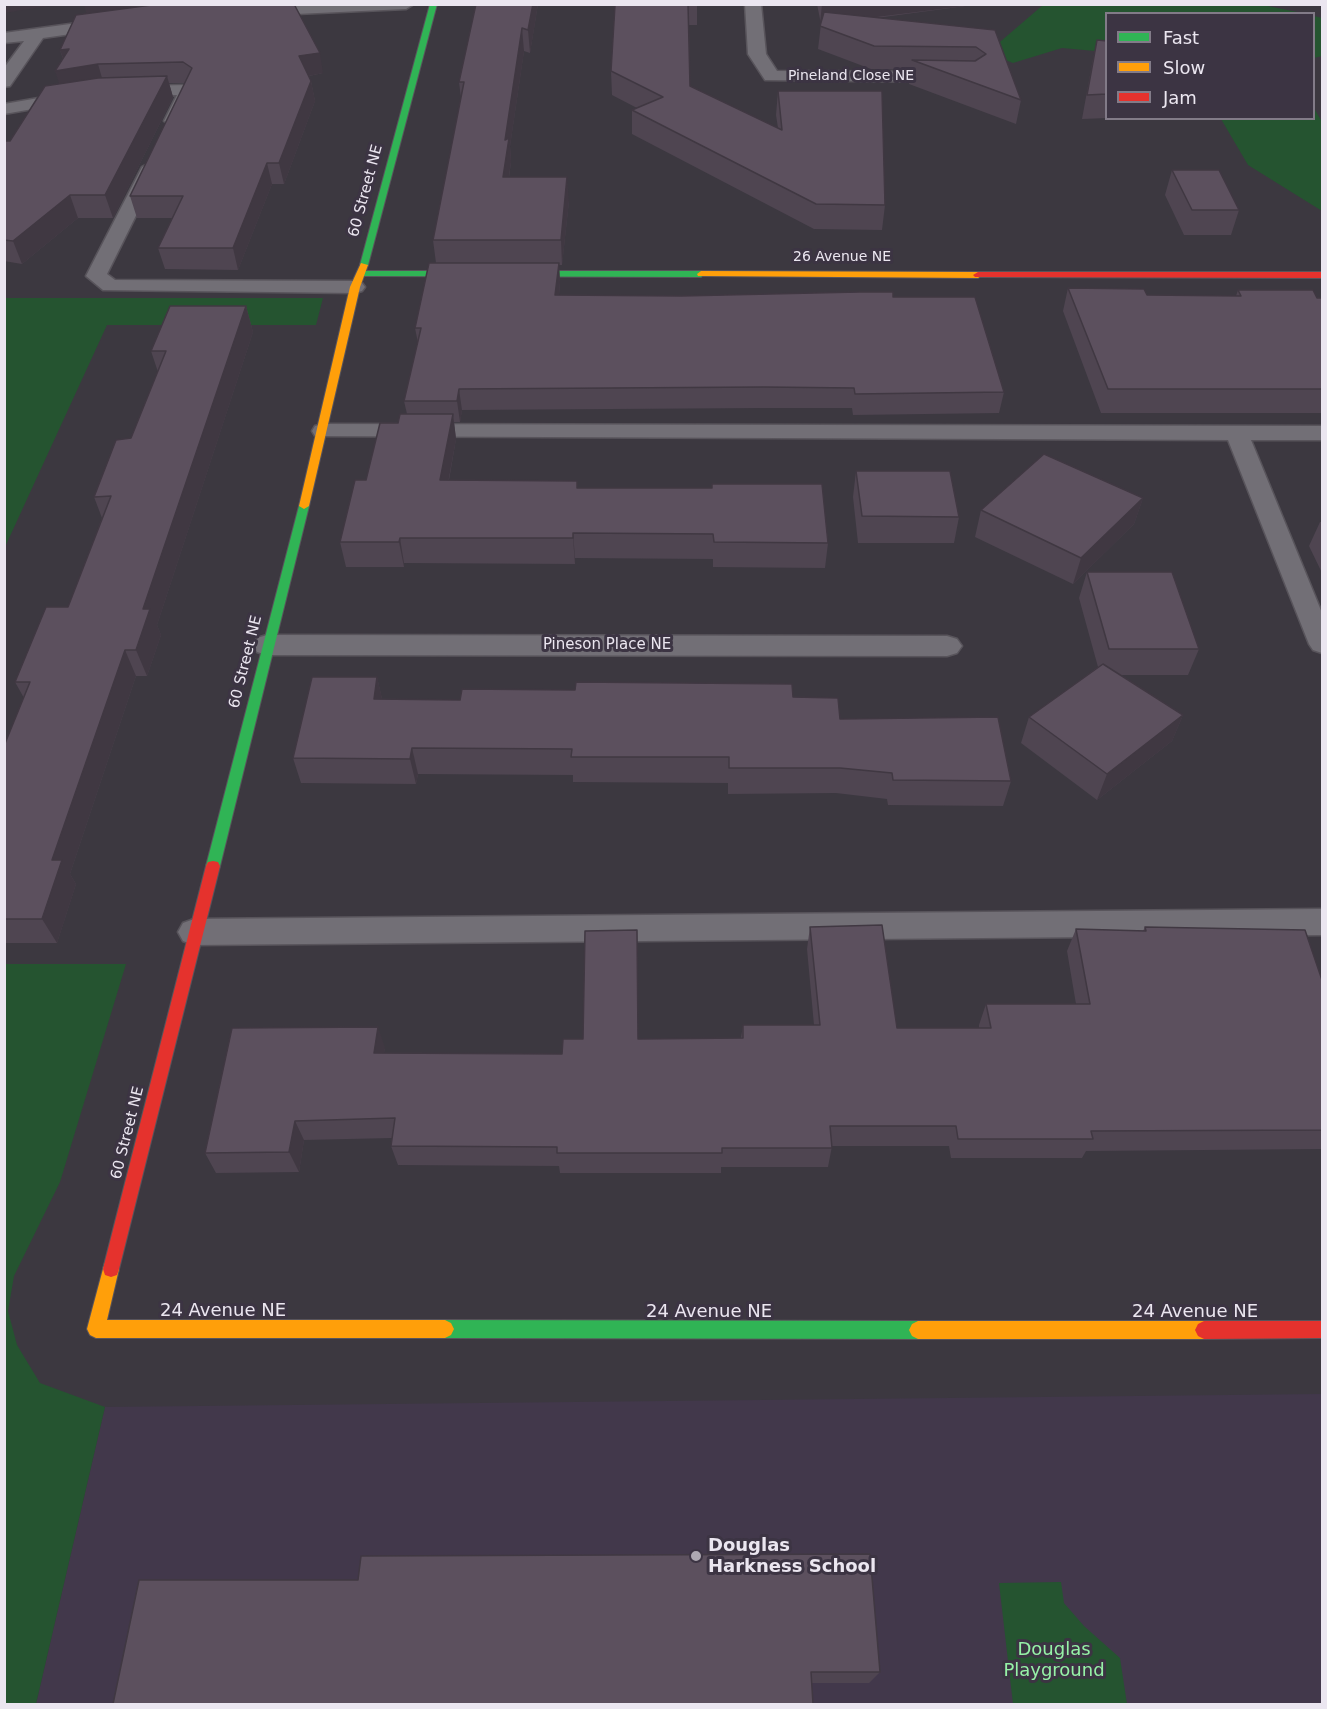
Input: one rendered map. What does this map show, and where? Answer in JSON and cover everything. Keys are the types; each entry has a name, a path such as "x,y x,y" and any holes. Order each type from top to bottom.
{"street":[{"path":"233,12 406,4"},
{"name":"60 Street NE","path":"96,1329 194,932 323,431 358,280 434,4"},
{"name":"Pineland Close NE","path":"753,4 757,54 771,76 971,77"},
{"path":"4,38 130,21"},
{"path":"4,82 38,33"},
{"name":"26 Avenue NE","path":"358,280 1323,275"},
{"name":"Pineson Place NE","path":"267,645 947,646"},
{"name":"24 Avenue NE","path":"96,1329 1323,1330"}],"lane":[{"path":"114,92 189,90 96,276 110,286 358,280"},
{"path":"4,110 93,94"},
{"path":"323,431 1323,433"},
{"path":"1237,433 1323,644"},
{"path":"194,932 1323,922"}],"shaded area":[{"name":"Douglas Harkness School","path":"1322,1394 1322,1704 36,1704 105,1407"}],"green space":[{"path":"1258,4 1297,12 1105,12 1105,52 1062,48 1013,63 987,53 1043,5"},
{"path":"1315,16 1322,18 1322,56 1315,58"},
{"path":"1315,110 1322,122 1322,211 1248,165 1222,120 1315,120"},
{"path":"5,298 323,298 316,325 107,325 5,547"},
{"path":"5,964 126,964 60,1182 14,1276 8,1311 17,1345 40,1383 105,1407 36,1704 4,1704"},
{"name":"Douglas Playground","path":"1061,1582 1064,1603 1084,1626 1120,1658 1127,1704 1013,1704 999,1583"}],"building":[{"path":"159,4 294,4 320,53 299,56 311,81 279,163 267,163 233,248 158,248 183,196 130,196 192,68 183,62 98,64 55,71 69,49 60,50 76,15"},
{"path":"476,4 533,4 528,30 522,28 505,140 509,138 503,177 567,177 561,240 433,240 464,82 459,82"},
{"path":"688,4 690,86 782,130 778,91 882,91 885,205 816,204 632,110 663,97 611,71 615,5"},
{"path":"824,12 995,30 1021,100 912,60 975,61 986,54 976,47 874,46 820,26"},
{"path":"1097,40 1105,41 1105,94 1087,95"},
{"path":"167,76 105,195 70,195 13,241 4,240 4,142 10,141 45,86 98,78"},
{"path":"1172,170 1219,170 1239,210 1192,210"},
{"path":"429,263 559,263 555,295 681,296 893,292 893,297 975,297 1004,392 855,394 854,388 764,387 459,389 457,401 404,401 421,328 415,328"},
{"path":"1068,288 1144,289 1147,295 1241,296 1238,290 1313,290 1317,298 1323,298 1323,389 1108,389"},
{"path":"170,306 246,306 143,609 150,609 136,650 125,650 52,860 62,860 42,919 4,919 4,746 30,682 15,682 46,607 68,607 111,496 94,497 116,440 131,438 166,351 151,351"},
{"path":"400,414 453,414 440,480 577,481 577,488 712,488 712,484 822,484 828,543 714,542 713,534 573,533 573,538 400,538 399,542 340,542 355,480 366,480 380,423 398,423"},
{"path":"1044,454 1143,498 1081,558 981,510"},
{"path":"856,471 950,471 959,517 862,516"},
{"path":"1087,572 1172,572 1199,649 1109,649"},
{"path":"1103,664 1183,715 1107,774 1029,717"},
{"path":"312,677 377,677 374,699 460,700 462,689 575,690 576,682 792,684 793,697 838,698 840,719 998,717 1011,781 893,780 892,773 840,768 729,768 729,757 571,757 572,749 412,748 410,759 293,758"},
{"path":"882,925 897,1028 991,1028 986,1004 1090,1004 1076,929 1146,931 1145,927 1305,930 1323,983 1323,1130 1091,1131 1093,1139 958,1139 956,1126 830,1126 832,1148 722,1148 722,1153 557,1153 557,1147 391,1146 395,1118 295,1121 289,1152 205,1153 232,1028 378,1027 374,1053 562,1054 563,1039 583,1039 585,931 637,930 638,1039 743,1038 743,1025 820,1025 810,927"},
{"path":"870,1554 880,1672 811,1672 813,1704 113,1704 139,1580 358,1580 361,1556"}],"traffic: fast":[{"path":"364,265 434,4"},
{"path":"361,274 701,274"},
{"path":"213,866 304,506"},
{"path":"445,1329 918,1330"}],"traffic: slow":[{"path":"304,506 355,287 364,265"},
{"path":"701,274 978,275"},
{"path":"111,1269 96,1329 445,1329"},
{"path":"918,1330 1204,1330"}],"traffic: jam":[{"path":"978,275 1322,275"},
{"path":"111,1269 213,866"},
{"path":"1204,1330 1322,1330"}],"place":[{"name":"Douglas Harkness School","path":"696,1556"}]}
